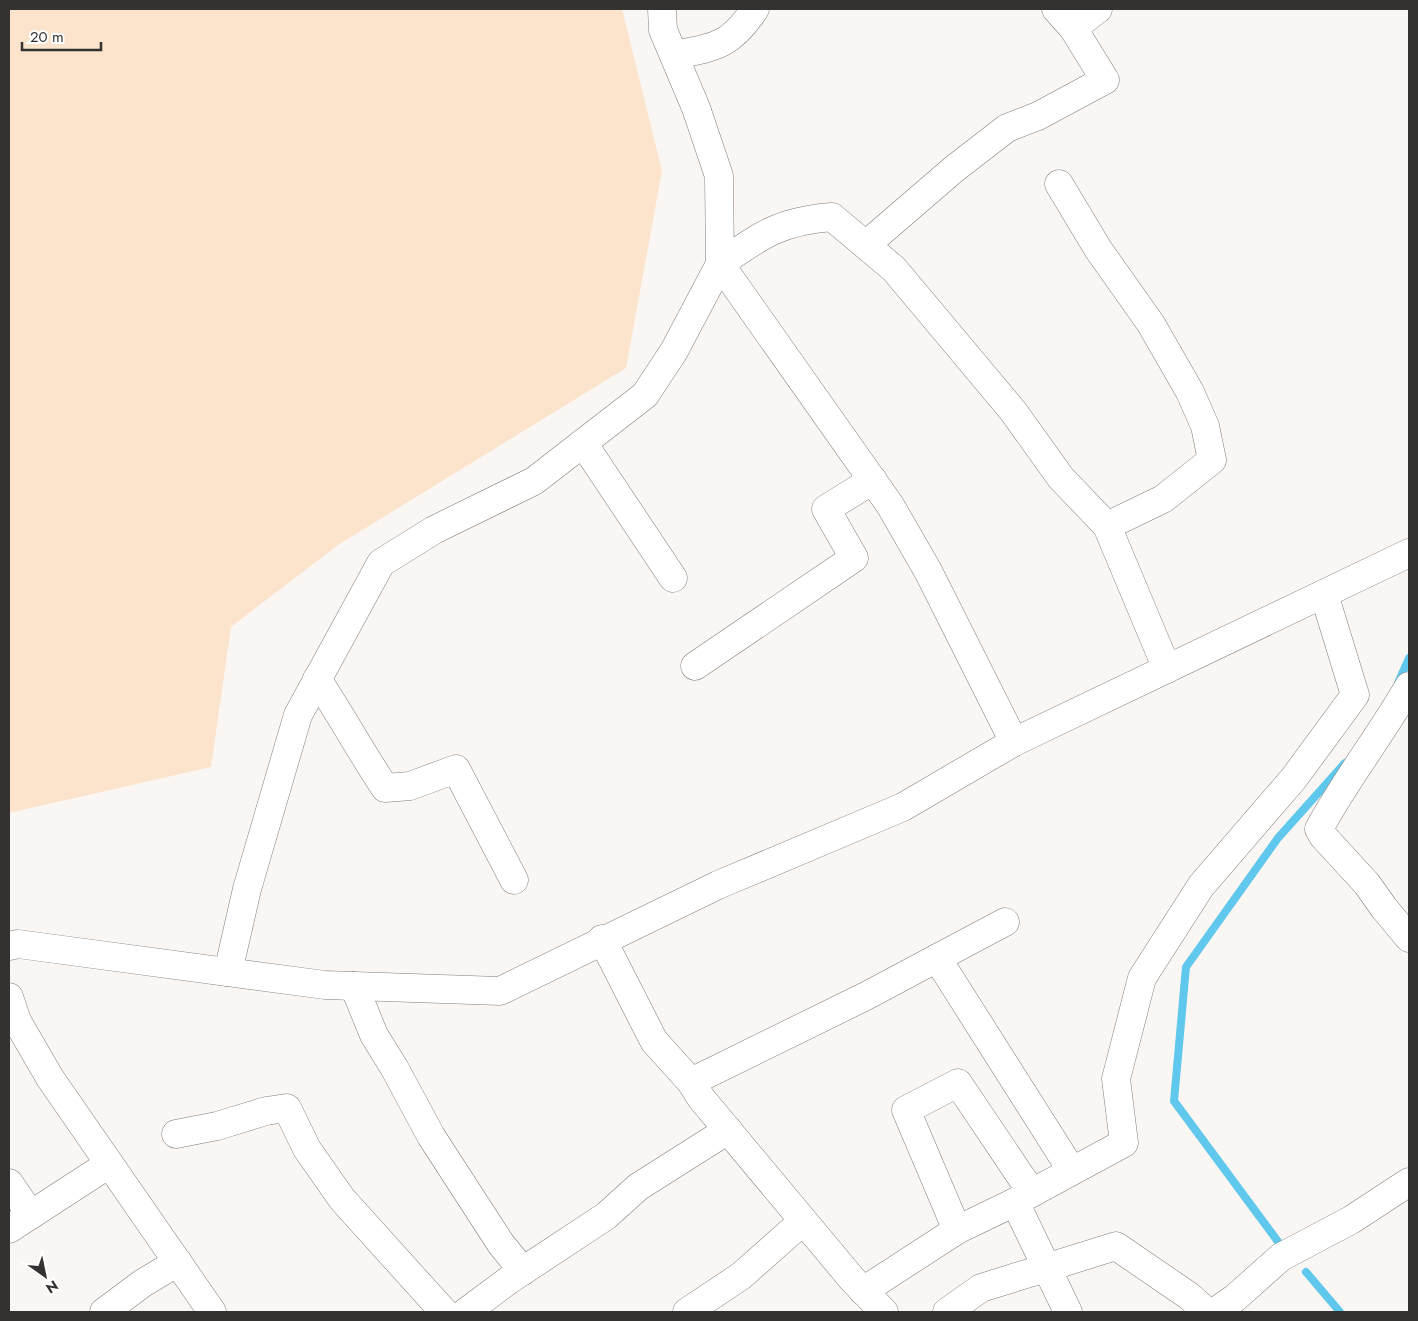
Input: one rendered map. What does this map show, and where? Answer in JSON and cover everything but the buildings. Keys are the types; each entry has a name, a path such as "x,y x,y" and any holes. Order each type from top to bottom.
{"street":[{"path":"662,9 663,30 696,108 719,176 720,264 890,505 928,571 1014,742"},
{"path":"674,55 726,43 744,26 755,9"},
{"path":"867,244 954,169 1007,128 1038,116 1105,80 1064,18 1098,9"},
{"path":"1059,184 1098,249 1151,324 1190,392 1205,426 1212,460 1163,499 1108,526"},
{"path":"228,972 247,889 295,724 381,563 434,530 534,481 645,395 679,343 720,264 762,234 803,219 832,217 894,268 939,320 969,361 1013,412 1061,478 1108,526 1167,669"},
{"path":"583,443 673,578"},
{"path":"695,666 854,558 826,509 873,480"},
{"path":"9,946 18,944 325,985 500,991 602,939 718,885 903,807 1014,742 1409,553"},
{"path":"863,1291 957,1230 1024,1197 1124,1143 1116,1079 1142,978 1201,886 1294,778 1355,695 1324,594"},
{"path":"318,679 339,711 358,748 385,788 410,786 456,769 514,880"},
{"path":"1409,686 1380,735 1351,773 1320,829 1323,836 1367,884 1409,938"},
{"path":"691,1082 824,1017 1005,922"},
{"path":"602,939 654,1041 691,1082 803,1221 863,1291 884,1312"},
{"path":"937,958 1072,1171"},
{"path":"354,986 374,1036 396,1069 431,1136 501,1244 523,1271"},
{"path":"9,997 17,1021 50,1078 212,1312"},
{"path":"957,1230 906,1110 958,1083 1024,1197 1047,1267 1068,1312"},
{"path":"176,1134 217,1126 266,1111 287,1108 307,1148 342,1199 444,1312"},
{"path":"466,1312 523,1271 606,1216 638,1187 728,1130"},
{"path":"9,1183 20,1222 109,1164"},
{"path":"1214,1312 1235,1298 1281,1257 1351,1220 1409,1182"},
{"path":"687,1312 741,1276 803,1221"},
{"path":"947,1312 981,1288 1116,1246 1190,1296 1207,1312"},
{"path":"104,1312 143,1283 178,1262"}],"shaded area":[{"path":"9,9 622,9 662,171 626,368 338,545 231,627 211,767 9,813"}],"waterway":[{"path":"1398,683 1409,658"},
{"path":"1279,1243 1174,1101 1186,967 1278,838 1345,763"},
{"path":"1306,1272 1340,1312"}]}
